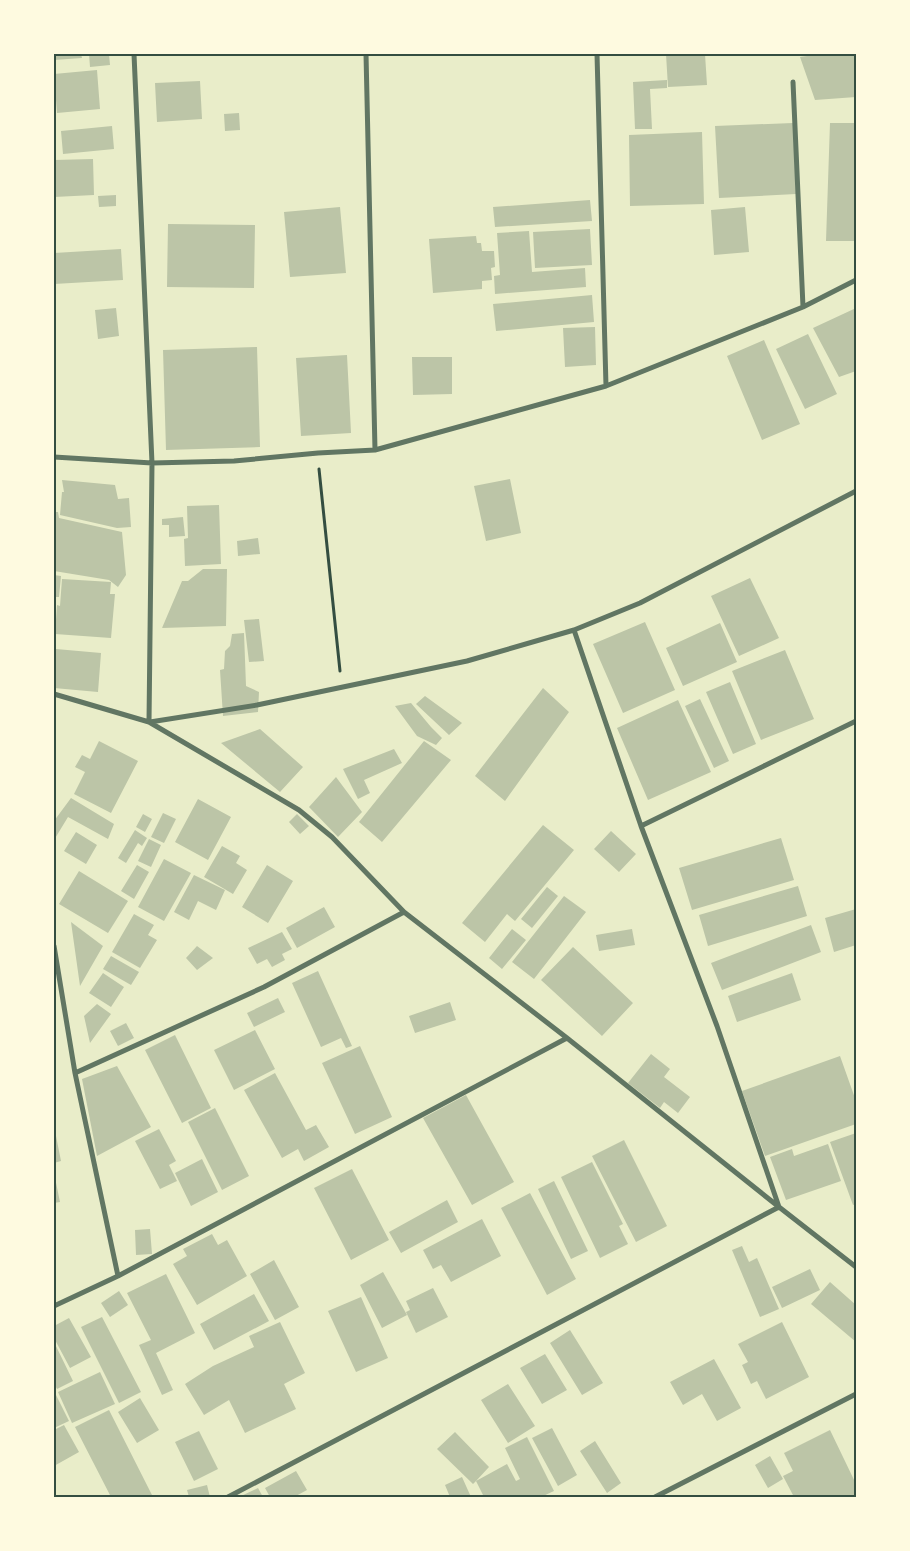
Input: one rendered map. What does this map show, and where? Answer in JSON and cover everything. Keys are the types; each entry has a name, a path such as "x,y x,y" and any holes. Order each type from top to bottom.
{"street":[{"path":"134,54 152,463 149,722"},
{"path":"366,54 375,450"},
{"path":"597,54 606,386"},
{"path":"793,82 803,307"},
{"path":"54,457 152,463 234,462 318,453 375,450 606,386 803,307 856,280"},
{"path":"149,722 257,705 467,661 574,630 640,602 856,490"},
{"path":"574,630 641,826 717,1026 779,1207"},
{"path":"54,694 149,722 299,810 332,836 404,912 856,1266"},
{"path":"641,826 856,721"},
{"path":"75,1072 264,987 404,912"},
{"path":"54,946 75,1072 118,1276"},
{"path":"54,1306 118,1276 567,1038"},
{"path":"228,1497 779,1207"},
{"path":"655,1497 856,1394"}],"path":[{"path":"318,453 342,687"}],"building":[{"path":"54,54 81,54 82,58 54,60"},
{"path":"89,54 109,54 110,65 90,67"},
{"path":"666,54 705,54 707,85 668,87"},
{"path":"821,54 856,54 856,97 815,100 800,57"},
{"path":"97,70 100,109 57,113 54,74"},
{"path":"667,80 667,88 650,89 652,129 635,129 633,82"},
{"path":"200,81 202,119 157,122 155,83"},
{"path":"239,113 240,130 225,131 224,114"},
{"path":"793,123 796,194 719,198 715,126"},
{"path":"830,123 856,123 856,241 826,241"},
{"path":"112,126 114,149 63,154 61,131"},
{"path":"702,132 704,204 630,206 629,135"},
{"path":"93,159 94,195 54,197 54,160"},
{"path":"116,195 116,206 99,207 98,196"},
{"path":"590,200 592,221 495,227 493,207"},
{"path":"340,207 346,273 290,277 284,212"},
{"path":"745,207 749,252 714,255 711,210"},
{"path":"168,224 255,225 254,288 167,287"},
{"path":"590,229 592,265 535,268 533,232"},
{"path":"529,231 532,272 585,268 586,287 495,294 494,276 500,275 497,233"},
{"path":"476,236 477,243 481,243 482,251 494,251 495,267 491,268 492,280 482,281 482,289 433,293 429,239"},
{"path":"121,249 123,280 54,284 54,253"},
{"path":"592,295 594,322 496,331 493,304"},
{"path":"116,308 119,336 98,339 95,310"},
{"path":"856,308 856,371 839,377 813,328"},
{"path":"595,327 596,365 565,367 563,328"},
{"path":"808,334 837,394 805,409 776,349"},
{"path":"764,340 800,424 762,440 727,356"},
{"path":"257,347 260,447 166,450 163,350"},
{"path":"347,355 351,433 301,436 296,358"},
{"path":"412,357 452,357 452,394 413,395"},
{"path":"510,479 521,533 486,541 474,486"},
{"path":"62,480 115,485 118,499 129,498 131,527 117,528 60,515 62,492 64,492"},
{"path":"219,505 221,564 185,566 184,539 188,538 187,506"},
{"path":"54,512 58,512 59,518 122,532 126,575 118,587 109,580 54,571"},
{"path":"183,517 185,536 169,537 169,525 162,525 162,519"},
{"path":"258,538 260,554 238,556 237,541"},
{"path":"203,569 227,569 226,626 162,628 182,581 188,581"},
{"path":"54,575 61,576 59,597 54,597"},
{"path":"750,578 779,638 739,656 711,596"},
{"path":"62,579 111,582 110,594 115,594 111,638 55,634 57,605 60,606"},
{"path":"259,619 264,661 249,662 244,620"},
{"path":"645,622 675,690 623,713 593,644"},
{"path":"720,623 737,662 683,686 666,648"},
{"path":"244,633 246,686 259,692 258,712 223,716 220,670 224,669 225,651 230,646 232,634"},
{"path":"56,649 101,653 98,692 54,688"},
{"path":"785,650 814,719 761,740 732,671"},
{"path":"730,682 756,744 733,754 706,692"},
{"path":"543,688 569,712 505,801 475,776"},
{"path":"425,696 462,723 449,735 416,704"},
{"path":"700,699 729,761 714,768 685,706"},
{"path":"678,700 711,772 648,800 617,728"},
{"path":"411,703 442,738 436,745 417,736 395,706"},
{"path":"260,729 303,767 280,792 221,743"},
{"path":"99,741 138,761 111,813 74,794 85,772 75,767 82,755 90,759"},
{"path":"424,741 451,760 382,842 359,822"},
{"path":"394,749 402,763 364,780 370,793 358,799 343,769"},
{"path":"336,777 362,812 338,837 309,807"},
{"path":"71,798 114,824 108,839 68,817 54,840 54,821"},
{"path":"198,799 231,817 208,860 175,842"},
{"path":"163,813 176,819 164,843 151,837"},
{"path":"143,814 152,819 145,832 136,827"},
{"path":"297,814 309,826 300,834 289,822"},
{"path":"543,825 574,850 515,921 507,914 485,942 462,923"},
{"path":"135,830 147,838 142,846 138,843 126,863 118,858"},
{"path":"611,831 636,854 619,872 594,849"},
{"path":"76,832 97,845 86,864 64,851"},
{"path":"781,838 794,880 692,910 679,868"},
{"path":"149,839 161,845 151,867 138,861"},
{"path":"222,846 240,856 236,863 247,870 233,894 204,877"},
{"path":"164,859 191,873 164,921 138,907"},
{"path":"137,865 149,872 134,899 121,891"},
{"path":"267,865 293,881 268,923 242,907"},
{"path":"79,871 128,901 108,933 59,904"},
{"path":"194,875 225,890 216,910 198,901 189,920 174,912"},
{"path":"798,886 807,916 708,946 699,915"},
{"path":"547,887 558,896 532,928 521,919"},
{"path":"564,896 586,912 534,979 512,962"},
{"path":"324,907 335,927 297,948 286,928"},
{"path":"856,909 856,945 834,952 825,918"},
{"path":"134,914 154,925 148,935 157,940 140,968 112,952"},
{"path":"71,922 103,946 80,986"},
{"path":"811,925 821,952 722,990 711,963"},
{"path":"512,929 526,940 502,969 489,958"},
{"path":"632,929 635,945 599,951 596,935"},
{"path":"282,932 292,949 282,954 285,960 272,967 267,959 257,964 248,948"},
{"path":"197,946 213,958 197,970 186,958"},
{"path":"573,947 633,1003 602,1036 541,980"},
{"path":"111,956 139,972 131,985 103,969"},
{"path":"318,971 352,1046 346,1048 341,1038 321,1047 292,983"},
{"path":"103,973 124,987 111,1007 89,993"},
{"path":"792,973 801,1000 737,1022 728,996"},
{"path":"278,998 285,1012 254,1027 247,1013"},
{"path":"450,1002 456,1020 415,1033 409,1016"},
{"path":"97,1004 111,1014 90,1043 84,1016"},
{"path":"126,1023 134,1038 118,1046 110,1031"},
{"path":"255,1030 275,1069 234,1090 214,1050"},
{"path":"175,1035 211,1108 182,1123 145,1050"},
{"path":"360,1046 392,1117 355,1134 322,1063"},
{"path":"651,1054 670,1069 664,1077 690,1097 678,1113 664,1102 660,1108 628,1083"},
{"path":"840,1056 856,1101 856,1124 765,1156 742,1091"},
{"path":"117,1066 151,1127 97,1156 82,1079"},
{"path":"275,1073 306,1130 316,1125 329,1147 304,1161 298,1149 282,1158 244,1090"},
{"path":"466,1095 514,1182 472,1205 423,1118"},
{"path":"215,1108 249,1176 222,1190 188,1122"},
{"path":"54,1126 61,1161 54,1163"},
{"path":"159,1129 176,1161 169,1165 177,1181 160,1189 135,1141"},
{"path":"856,1133 856,1204 853,1205 830,1142"},
{"path":"624,1140 667,1226 636,1242 592,1156"},
{"path":"828,1144 841,1181 786,1200 770,1157 792,1149 794,1156"},
{"path":"202,1159 218,1192 191,1206 175,1173"},
{"path":"592,1162 623,1224 619,1226 628,1244 600,1258 561,1177"},
{"path":"352,1169 389,1240 351,1260 314,1188"},
{"path":"54,1173 60,1202 54,1203"},
{"path":"554,1181 588,1251 571,1259 538,1189"},
{"path":"530,1193 576,1279 547,1295 501,1208"},
{"path":"447,1200 458,1222 401,1253 389,1232"},
{"path":"482,1219 501,1256 451,1282 441,1265 433,1269 423,1250"},
{"path":"150,1229 152,1254 136,1255 135,1230"},
{"path":"212,1234 218,1245 227,1240 247,1276 197,1305 173,1264 187,1256 183,1249"},
{"path":"742,1246 749,1262 757,1258 779,1309 760,1317 732,1250"},
{"path":"274,1260 299,1307 275,1320 250,1274"},
{"path":"810,1269 820,1290 782,1308 772,1287"},
{"path":"383,1272 407,1315 382,1328 360,1285"},
{"path":"166,1274 195,1333 156,1353 173,1390 162,1395 139,1345 151,1340 127,1293"},
{"path":"830,1282 856,1305 856,1342 811,1304"},
{"path":"433,1288 448,1317 416,1333 406,1312 410,1310 406,1301"},
{"path":"119,1291 128,1305 110,1317 101,1303"},
{"path":"254,1294 269,1321 214,1350 200,1324"},
{"path":"361,1297 388,1358 356,1372 328,1311"},
{"path":"102,1317 141,1392 119,1403 81,1327"},
{"path":"69,1318 91,1357 70,1368 54,1338 54,1326"},
{"path":"280,1322 305,1373 284,1384 296,1409 245,1433 229,1400 204,1415 185,1384 213,1366 254,1347 249,1336"},
{"path":"782,1322 809,1377 766,1399 757,1381 751,1384 742,1365 748,1362 738,1344"},
{"path":"570,1330 603,1383 582,1395 550,1343"},
{"path":"54,1342 73,1381 57,1389 54,1383"},
{"path":"545,1354 567,1390 542,1404 520,1368"},
{"path":"714,1359 741,1408 717,1421 702,1394 683,1405 670,1382"},
{"path":"100,1372 115,1404 72,1423 58,1392"},
{"path":"508,1384 535,1426 508,1443 481,1400"},
{"path":"54,1391 69,1421 54,1428"},
{"path":"140,1398 159,1430 137,1443 118,1412"},
{"path":"109,1410 153,1497 111,1497 75,1427"},
{"path":"64,1425 79,1452 54,1466 54,1430"},
{"path":"552,1428 577,1475 558,1486 532,1438"},
{"path":"830,1430 856,1484 856,1497 794,1497 783,1476 793,1471 784,1453"},
{"path":"199,1431 218,1469 194,1481 175,1442"},
{"path":"455,1432 489,1467 473,1484 437,1449"},
{"path":"527,1437 554,1491 541,1497 484,1497 476,1481 507,1464 516,1481 520,1479 505,1448"},
{"path":"595,1441 621,1483 607,1493 580,1451"},
{"path":"770,1456 783,1479 768,1488 755,1465"},
{"path":"296,1471 307,1490 294,1497 270,1497 265,1488"},
{"path":"462,1477 471,1497 450,1497 445,1485"},
{"path":"207,1485 210,1497 189,1497 187,1490"},
{"path":"258,1488 263,1497 239,1497"}]}
